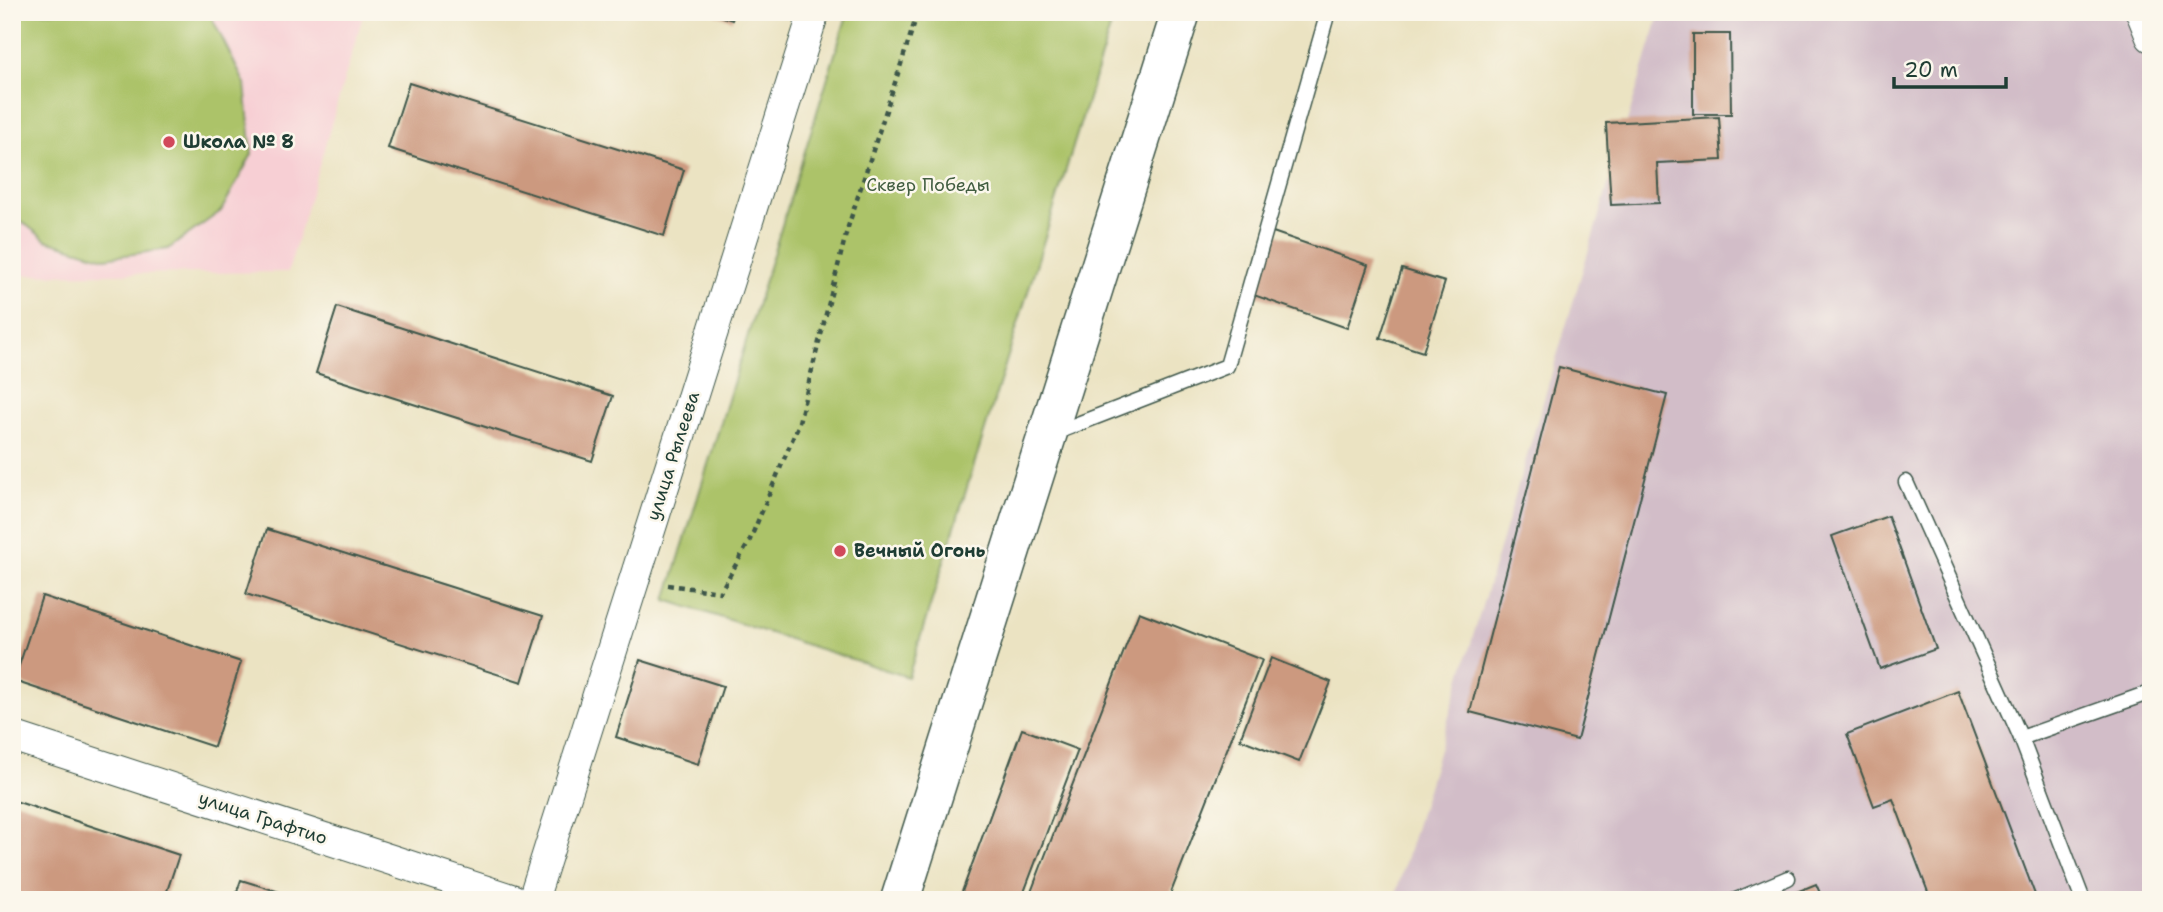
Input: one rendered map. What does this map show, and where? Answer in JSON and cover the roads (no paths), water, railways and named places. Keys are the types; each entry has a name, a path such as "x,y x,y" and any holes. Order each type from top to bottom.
{"main road":[{"path":"900,900 1181,12"}],"street":[{"name":"улица Рылеева","path":"533,900 814,12"},
{"path":"2141,12 2151,37"},
{"name":"улица Графтио","path":"12,736 514,900"}],"lane":[{"path":"1047,436 1227,366 1328,12"},
{"path":"1906,482 2021,738 2083,900"},
{"path":"2021,738 2151,692"},
{"path":"1736,900 1788,878"}],"place":[{"name":"Школа № 8","path":"169,142"},
{"name":"Вечный Огонь","path":"840,551"}],"park label":[{"name":"Сквер Победы","path":"928,185"}]}
